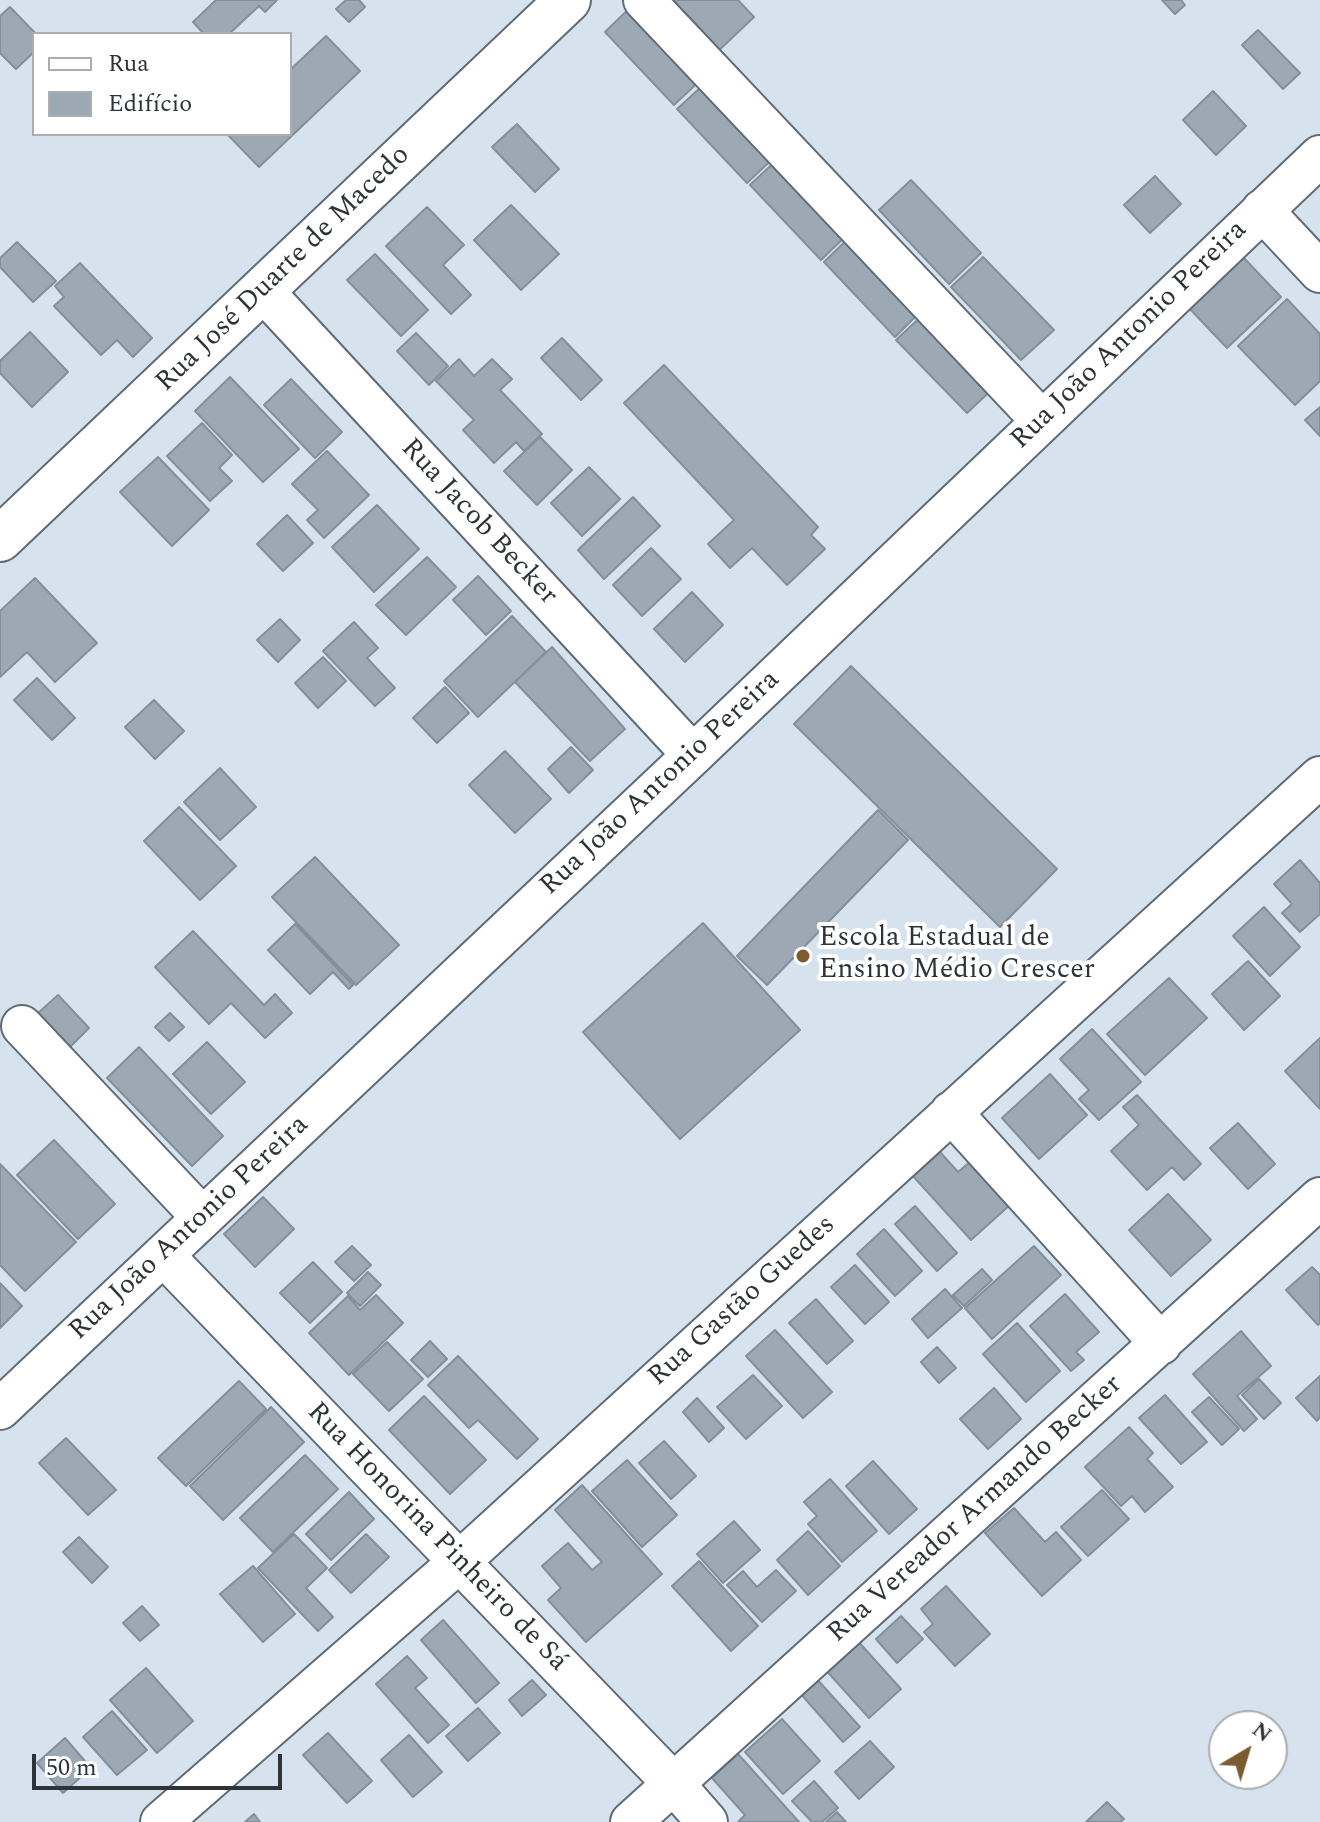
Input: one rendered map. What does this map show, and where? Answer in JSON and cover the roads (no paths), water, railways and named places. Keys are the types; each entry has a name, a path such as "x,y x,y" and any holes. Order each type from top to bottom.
{"street":[{"name":"Rua José Duarte de Macedo","path":"0,539 568,0"},
{"path":"644,0 1042,421"},
{"name":"Rua João Antonio Pereira","path":"0,1409 693,755 1320,156"},
{"path":"1262,210 1320,272"},
{"name":"Rua Jacob Becker","path":"263,291 693,755"},
{"name":"Rua Gastão Guedes","path":"161,1822 459,1562 1320,777"},
{"path":"22,1026 202,1217"},
{"path":"951,1112 1161,1344"},
{"name":"Rua Vereador Armando Becker","path":"631,1822 1317,1207"},
{"name":"Rua Honorina Pinheiro de Sá","path":"163,1255 673,1783 707,1822"}],"place":[{"name":"Escola Estadual de Ensino Médio Crescer","path":"803,956"}]}
